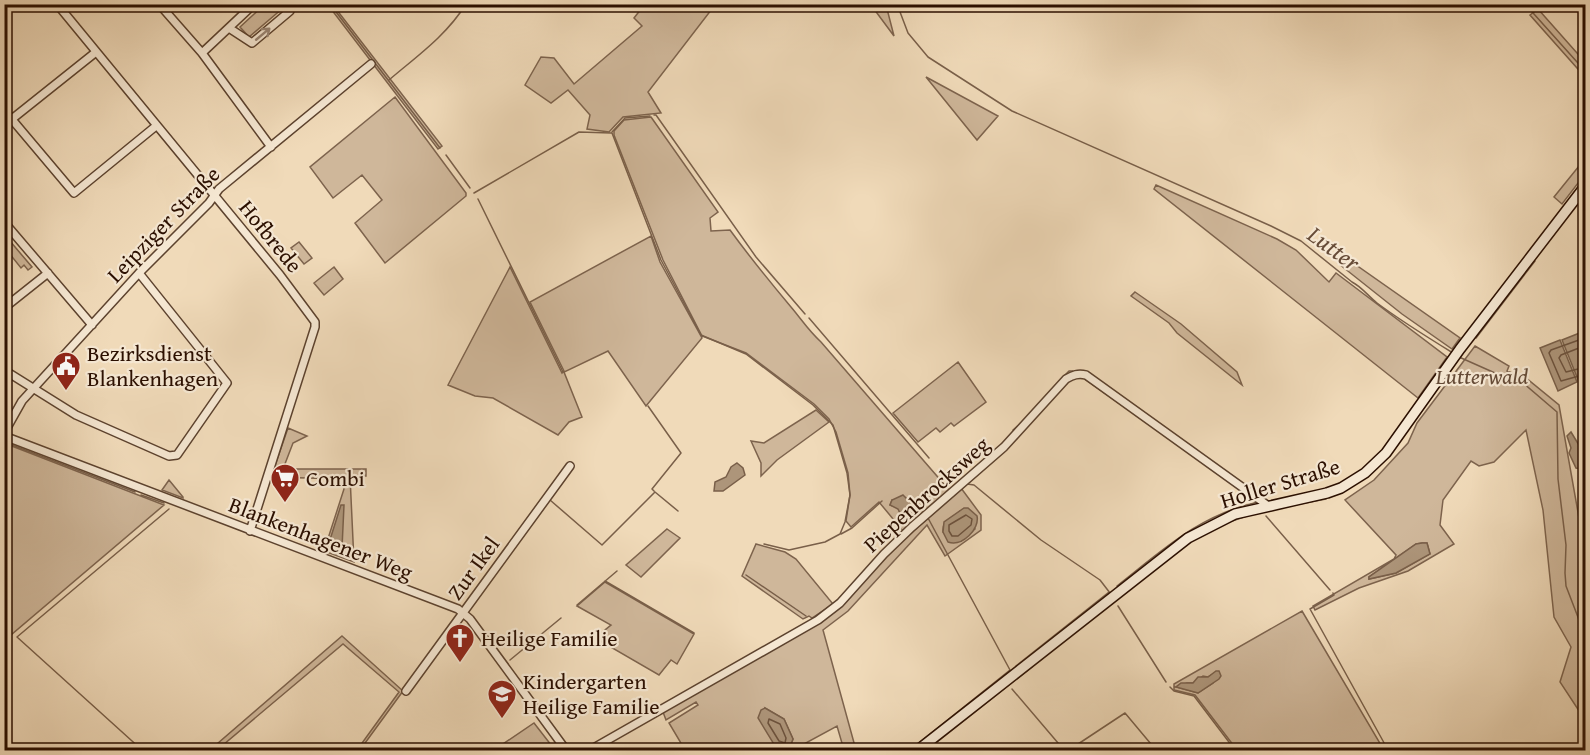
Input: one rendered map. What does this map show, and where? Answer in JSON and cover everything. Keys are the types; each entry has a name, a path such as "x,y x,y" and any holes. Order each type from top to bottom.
{"street":[{"name":"Hofbrede","path":"57,4 315,321 250,531"},
{"path":"159,4 202,53 271,147"},
{"path":"202,53 254,4"},
{"path":"229,28 252,44 290,11 290,4"},
{"path":"12,118 96,52"},
{"name":"Leipziger Straße","path":"4,435 22,401 139,273 215,196 219,189 372,64"},
{"path":"4,110 74,193 156,126"},
{"name":"Holler Straße","path":"918,750 1181,543 1222,519 1267,505 1341,488 1377,464 1460,349 1586,184"},
{"path":"4,222 92,325"},
{"path":"4,308 48,273"},
{"path":"4,370 94,424 170,456 177,455 227,383 139,273"},
{"name":"Piepenbrocksweg","path":"590,750 818,620 840,603 884,554 1004,447 1066,379 1074,375 1086,375 1267,505"},
{"name":"Blankenhagener Weg","path":"4,435 463,612 566,750"},
{"name":"Zur Ikel","path":"406,691 570,466"}],"green space":[{"path":"265,4 283,5 283,8 249,37 240,27"},
{"path":"645,4 715,5 648,92 661,113 623,117 609,132 587,129 590,115 568,90 551,103 525,85 541,57 554,58 574,84 642,26 634,18"},
{"path":"328,5 333,5 442,146 438,149"},
{"path":"871,5 886,5 894,36"},
{"path":"1538,9 1585,62 1585,77 1530,15"},
{"path":"926,77 998,116 977,140"},
{"path":"395,97 466,196 385,263 355,223 382,200 362,175 333,198 310,167"},
{"path":"651,117 718,212 710,218 711,231 730,230 809,329 949,490 903,531 879,502 851,527 846,521 850,495 848,473 836,432 829,419 814,404 746,353 702,336 663,260 614,135 614,131 624,120","holes":["892,500 913,511 903,521 898,508 890,505"]},
{"path":"1579,166 1585,174 1562,204 1554,197"},
{"path":"1156,185 1277,239 1296,250 1329,282 1336,273 1447,357 1418,398 1154,189"},
{"path":"4,234 32,267 28,270 24,265 21,268 5,248"},
{"path":"651,236 660,262 702,338 646,406 608,351 564,372 582,417 569,422 558,435 493,398 475,396 448,385 510,267 562,373 564,371 530,302"},
{"path":"299,242 312,258 304,264 291,248"},
{"path":"1339,264 1356,265 1460,338 1452,349 1402,314"},
{"path":"334,267 343,279 324,295 314,283"},
{"path":"1135,292 1181,324 1237,372 1242,385 1177,333 1169,323 1131,296"},
{"name":"Lutterwald","path":"1475,346 1509,366 1507,371 1526,378 1559,405 1585,552 1585,720 1560,682 1571,647 1554,617 1543,510 1526,430 1494,462 1479,466 1471,461 1443,500 1440,525 1454,544 1408,571 1359,588 1315,610 1313,606 1394,559 1396,555 1345,500 1374,480 1408,443 1417,423","holes":["1427,543 1430,554 1396,573 1369,579 1416,544"]},
{"path":"958,362 986,402 954,426 951,423 940,432 936,428 918,442 893,413"},
{"path":"816,410 829,422 777,460 761,476 761,463 751,441 764,443"},
{"path":"288,428 307,436 293,443 283,469 366,469 366,476 350,476 354,562 324,551 344,489 343,479 271,477"},
{"path":"4,443 164,505 5,640 4,638"},
{"path":"169,480 183,497 183,498 162,490"},
{"path":"961,488 981,515 981,530 945,556 927,525 848,611 823,630 856,750 844,750 837,726 793,750 785,750 789,749 793,739 784,719 765,708 775,746 783,750 685,750 669,723 698,705 696,702 666,720 663,712 819,622 842,606 886,556","holes":["960,511 975,529 961,541 943,532 944,524"]},
{"path":"667,529 680,538 641,577 626,565"},
{"path":"756,544 785,552 796,559 833,604 812,618 809,616 803,619 742,576"},
{"path":"605,582 694,634 677,664 671,660 659,675 595,638 611,625 577,606"},
{"path":"1302,611 1381,745 1375,750 1237,750 1195,695 1174,690 1174,684","holes":["1213,674 1213,683 1198,693 1176,687 1193,683 1203,676 1208,677"]},
{"path":"342,636 403,691 360,750 357,750 399,692 343,644 217,750 210,750"},
{"path":"534,723 555,750 494,750"}],"water":[{"path":"1582,332 1585,341 1586,380 1579,382 1562,340"},
{"path":"1560,340 1577,382 1558,391 1540,348"},
{"path":"1571,432 1585,455 1585,464 1580,469 1576,468 1569,453 1571,448 1567,436"},
{"path":"737,463 743,468 745,475 723,491 714,491 715,482 726,477 731,467"},
{"path":"903,495 911,503 913,511 904,521 898,509 890,505 892,500"},
{"path":"341,505 344,505 342,548 333,550 328,546"},
{"path":"964,508 968,508 977,516 976,526 969,536 959,542 948,542 943,532 944,522"},
{"path":"1427,543 1430,554 1396,573 1369,579 1416,544"},
{"path":"1219,671 1221,676 1219,679 1198,693 1176,687 1181,683 1193,683 1198,677 1208,677"},
{"path":"765,708 784,719 793,739 789,749 783,750 775,746 758,718 761,710"}],"waterway":[{"path":"330,4 440,148"},
{"path":"389,80 440,36 466,4"},
{"name":"Lutter","path":"897,4 908,33 928,57 1012,111 1301,241 1377,303 1453,353"},
{"path":"1525,4 1586,72"},
{"path":"654,115 756,257 805,314"},
{"path":"612,132 625,118 650,116"},
{"path":"474,193 579,132 611,133"},
{"path":"612,133 661,260 701,335 746,354 813,405 833,425 847,473 850,495 845,522 840,534 825,542 789,550 764,544"},
{"path":"446,155 470,188"},
{"path":"1579,204 1586,195"},
{"path":"478,199 563,372"},
{"path":"1476,338 1535,261"},
{"path":"809,318 929,458"},
{"name":"Lutter","path":"1459,357 1523,383 1557,412 1558,479 1566,545 1566,586 1586,638"},
{"path":"1065,375 1073,371"},
{"path":"1083,378 1157,430"},
{"path":"648,406 681,453 652,489 654,491"},
{"path":"1013,430 1019,425"},
{"path":"4,442 135,492"},
{"path":"910,750 1010,670 928,518 967,484 974,485 1041,540 1100,580 1110,593"},
{"path":"550,500 602,545 655,492 678,511"},
{"path":"141,495 164,503"},
{"path":"1284,507 1326,499"},
{"path":"841,534 852,528 882,501"},
{"path":"1117,586 1183,535 1218,516 1258,502"},
{"path":"142,750 17,637 169,509"},
{"path":"1229,522 1247,516"},
{"path":"1266,516 1330,590"},
{"path":"1184,547 1195,539"},
{"path":"577,605 617,571"},
{"path":"746,575 806,616"},
{"path":"605,581 694,633"},
{"path":"1016,666 1109,592"},
{"path":"1333,593 1334,595 1310,609 1388,750"},
{"path":"1118,606 1166,682"},
{"path":"510,660 561,618"},
{"path":"1038,662 1078,630"},
{"path":"927,750 1032,667"},
{"path":"1170,687 1174,691 1194,696 1235,750"},
{"path":"1012,689 1064,750"},
{"path":"1069,750 1125,713 1156,750"}],"place":[{"name":"Bezirksdienst Blankenhagen","path":"66,392"},
{"name":"Combi","path":"285,504"},
{"name":"Heilige Familie","path":"460,664"},
{"name":"Kindergarten Heilige Familie","path":"502,720"}]}
